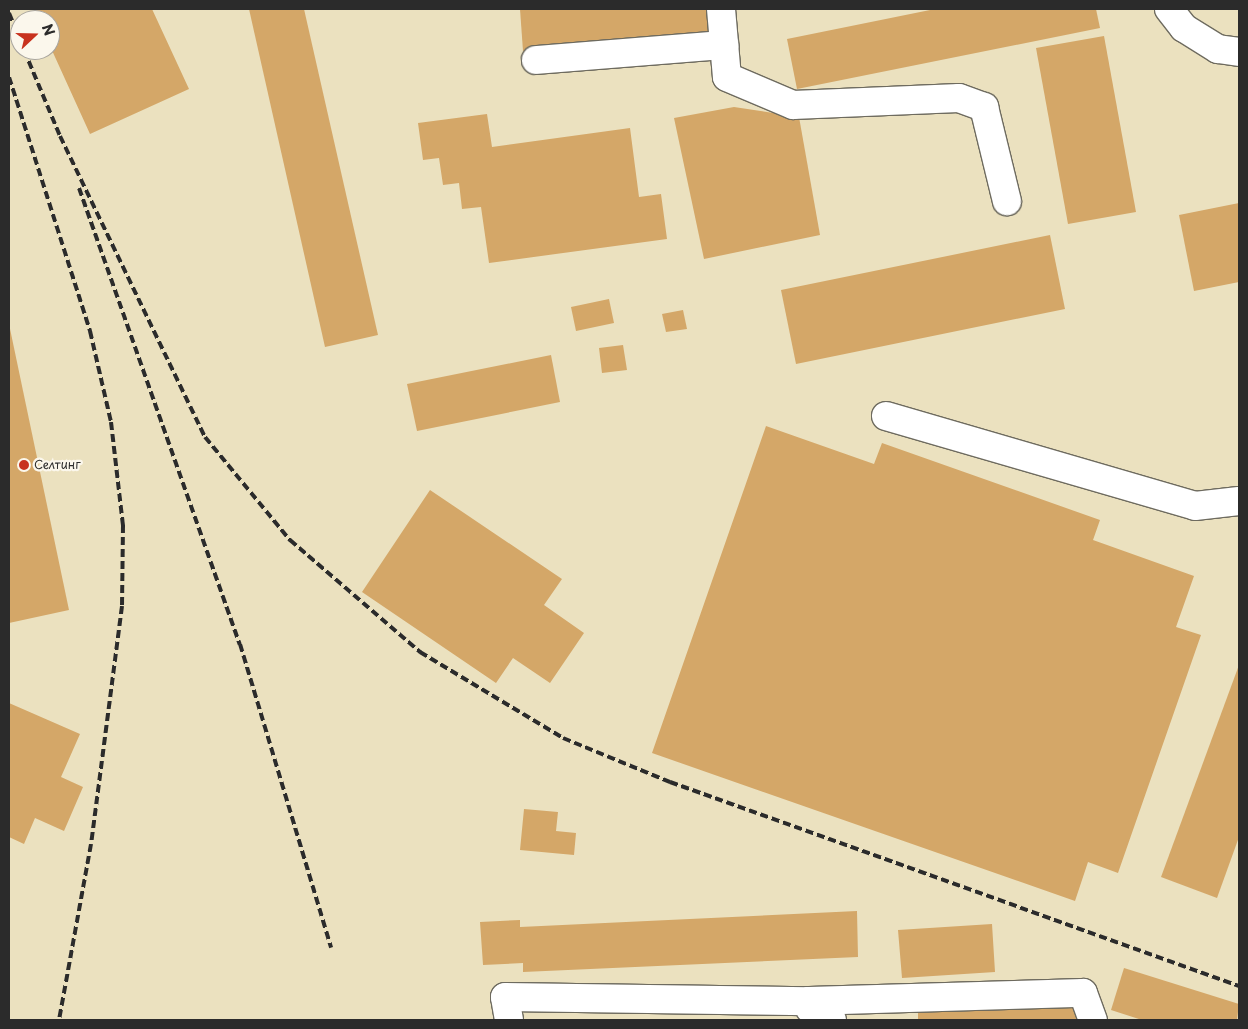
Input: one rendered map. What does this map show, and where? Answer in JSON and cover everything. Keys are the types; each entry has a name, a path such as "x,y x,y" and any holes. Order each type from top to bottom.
{"street":[{"path":"721,9 727,77 794,105 958,98 984,107 1007,201"},
{"path":"1169,9 1184,28 1218,49 1239,52"},
{"path":"536,60 724,45"},
{"path":"886,416 1195,506 1239,501"},
{"path":"508,1020 505,997 810,1011 1083,993 1093,1020"},
{"path":"810,1011 832,1020"}],"building":[{"path":"152,9 189,89 90,134 56,60 60,60 60,10 33,10"},
{"path":"249,9 304,9 378,335 325,347"},
{"path":"520,9 716,9 719,35 523,51"},
{"path":"935,9 1096,9 1100,28 797,89 787,39"},
{"path":"1104,36 1136,212 1068,224 1036,48"},
{"path":"734,107 799,117 820,235 704,259 674,118"},
{"path":"487,114 492,147 630,128 639,197 661,194 667,239 489,263 481,207 462,209 459,183 443,185 439,158 423,160 418,123"},
{"path":"1239,203 1239,282 1194,291 1179,215"},
{"path":"1050,235 1065,309 796,364 781,290"},
{"path":"609,299 614,323 576,331 571,307"},
{"path":"683,310 687,329 666,332 662,314"},
{"name":"Селтинг","path":"9,324 69,610 9,623"},
{"path":"623,345 627,370 602,373 599,348"},
{"path":"551,355 560,402 417,431 407,384"},
{"path":"766,426 874,464 882,443 1100,520 1093,540 1194,576 1176,627 1201,635 1118,873 1088,862 1075,901 652,753"},
{"path":"430,490 562,579 544,605 584,633 550,683 513,658 496,683 362,592"},
{"path":"1239,665 1239,837 1217,898 1161,877"},
{"path":"9,703 80,734 61,777 83,787 64,831 35,818 24,844 9,837"},
{"path":"524,809 558,812 556,831 576,833 574,855 520,850"},
{"path":"857,911 858,957 523,972 523,963 483,965 480,922 520,920 520,927"},
{"path":"992,924 995,972 902,978 898,930"},
{"path":"1124,968 1239,1004 1237,1020 1142,1020 1111,1010"},
{"path":"1077,1005 1078,1020 918,1020 918,1010"}],"railway":[{"path":"28,60 60,136 205,437 290,540 420,652 563,738 670,782 1239,986"},
{"path":"9,77 90,331 111,422 123,525 122,606 91,844 59,1020"},
{"path":"79,188 240,644 331,948"}],"place":[{"name":"Селтинг","path":"24,465"}]}
